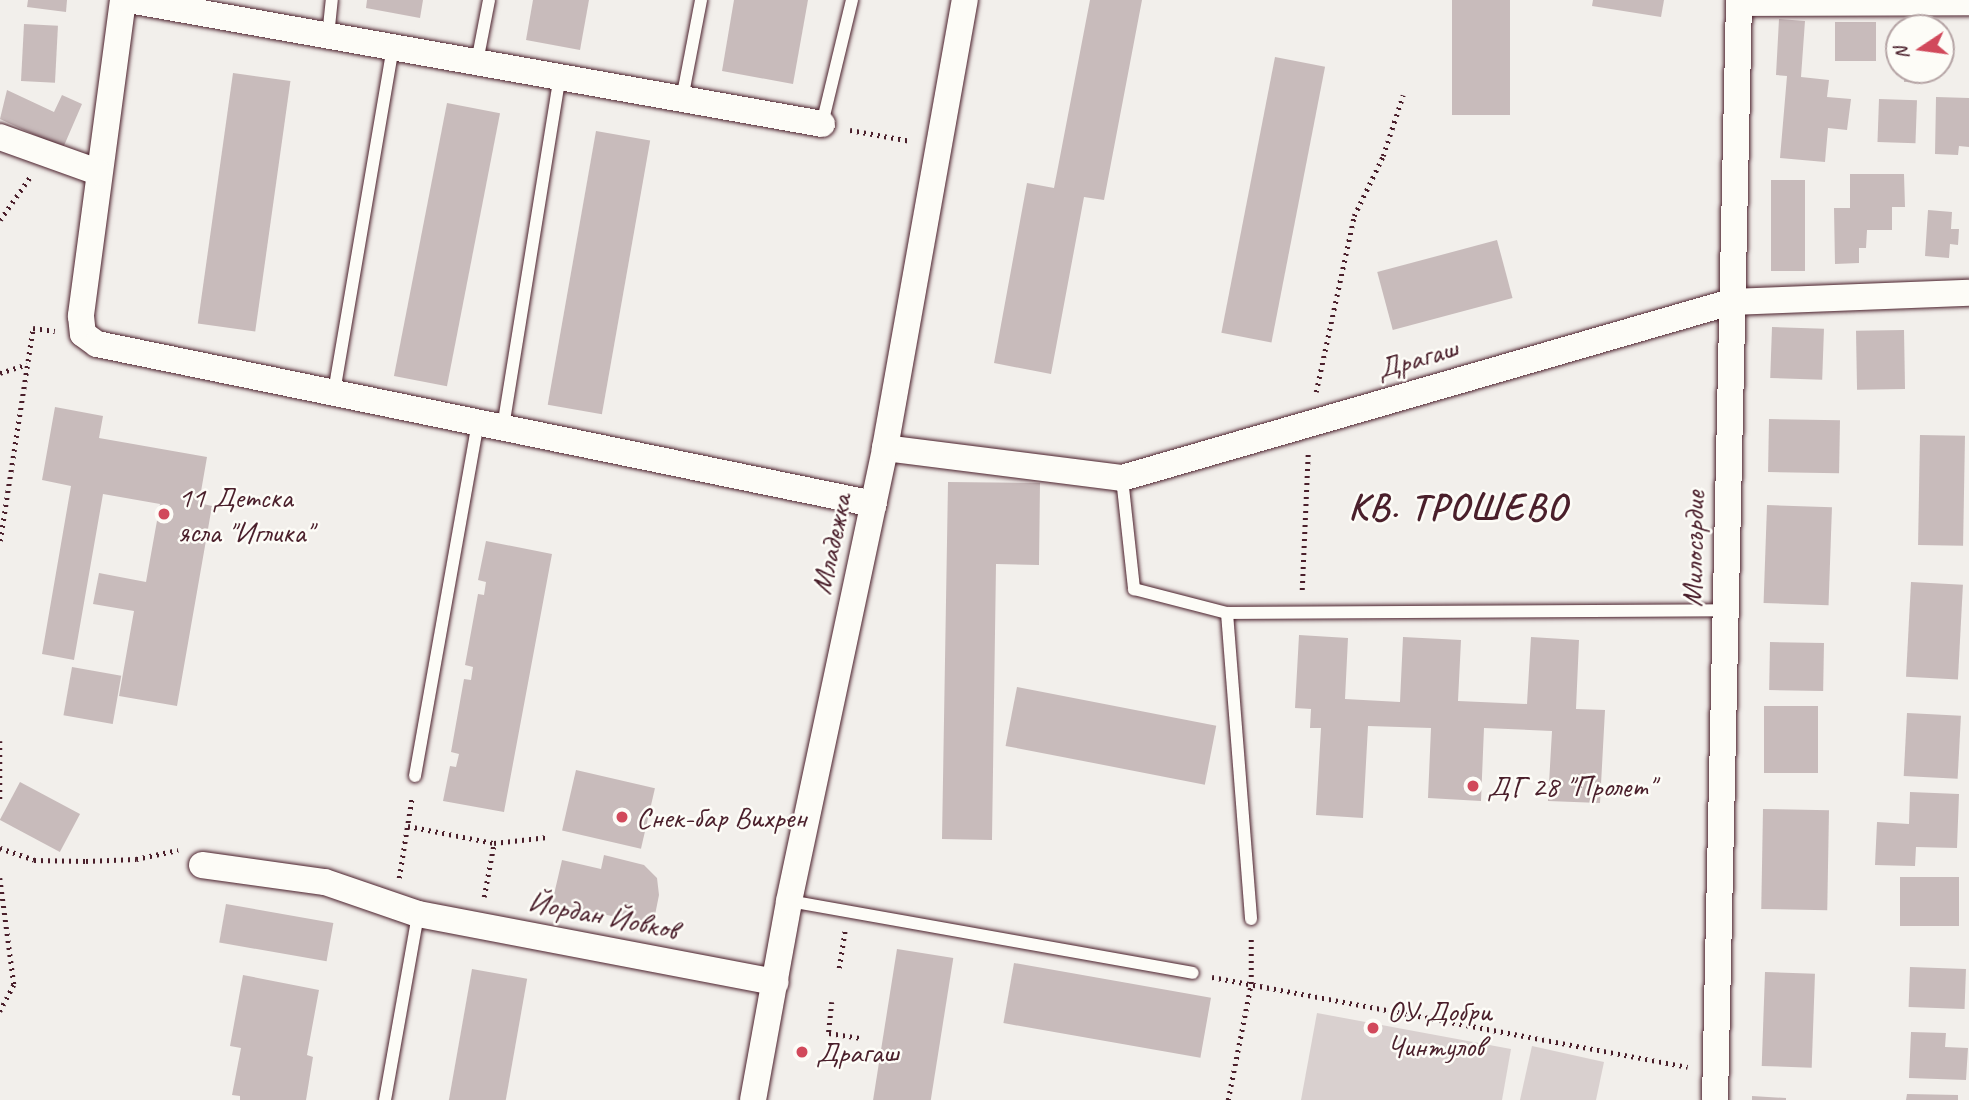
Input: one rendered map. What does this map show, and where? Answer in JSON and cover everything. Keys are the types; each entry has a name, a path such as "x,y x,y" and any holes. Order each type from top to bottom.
{"street":[{"path":"123,0 98,172 81,316 83,334 97,344 874,503"},
{"path":"129,0 822,124"},
{"name":"Младежка","path":"753,1100 789,901 885,448 965,0"},
{"path":"1739,2 1969,2"},
{"name":"Милосърдие","path":"1715,1100 1739,2"},
{"path":"0,137 98,172"},
{"name":"Драгаш","path":"885,448 1122,478 1731,302 1969,293"},
{"name":"Йордан Йовков","path":"202,865 325,882 407,910 776,982"}],"lane":[{"path":"328,36 332,0"},
{"path":"477,62 489,0"},
{"path":"682,99 701,0"},
{"path":"822,124 852,0"},
{"path":"334,392 393,47"},
{"path":"415,776 491,424 560,77"},
{"path":"1122,478 1134,589 1227,612 1726,610"},
{"path":"1227,612 1251,919"},
{"path":"789,901 1193,973"},
{"path":"385,1100 407,910"}],"path":[{"path":"1301,612 1310,424 1354,216 1383,156 1403,95"},
{"path":"822,124 940,146"},
{"path":"0,220 47,153"},
{"path":"0,541 33,328 83,334"},
{"path":"0,373 27,365"},
{"path":"0,741 0,799"},
{"path":"407,910 408,826 415,776"},
{"path":"408,826 494,843 548,837"},
{"path":"479,925 494,843"},
{"path":"0,848 34,860 86,861 135,859 179,849"},
{"path":"0,878 14,985 0,1011"},
{"path":"1228,1100 1251,984 1251,919"},
{"path":"839,968 845,930"},
{"path":"1193,973 1717,1073"},
{"path":"832,1002 829,1033 860,1038"}],"shaded area":[{"path":"1317,1013 1511,1049 1502,1100 1301,1100"},
{"path":"1532,1046 1604,1062 1596,1100 1520,1100"}],"building":[{"path":"28,0 67,0 66,12 27,7"},
{"path":"367,0 423,0 420,18 366,8"},
{"path":"533,0 589,0 580,50 526,40"},
{"path":"734,0 808,0 793,84 722,71"},
{"path":"1090,0 1142,0 1104,200 1084,197 1051,374 994,363 1027,183 1054,188"},
{"path":"1452,0 1510,0 1510,115 1452,115"},
{"path":"1593,0 1664,0 1661,17 1592,6"},
{"path":"1779,19 1805,21 1801,77 1829,80 1827,97 1851,99 1847,130 1828,128 1825,162 1780,158 1787,76 1776,75"},
{"path":"1835,22 1876,22 1876,61 1835,61"},
{"path":"24,24 58,26 55,83 21,81"},
{"path":"1275,57 1325,67 1271,343 1221,333"},
{"path":"233,73 290,81 255,332 198,324"},
{"path":"7,90 54,112 62,95 82,104 63,148 0,119"},
{"path":"1936,97 1969,98 1969,147 1959,146 1958,155 1935,154"},
{"path":"1879,99 1917,100 1915,143 1877,142"},
{"path":"447,103 500,113 447,386 394,376"},
{"path":"596,131 650,141 602,414 548,405"},
{"path":"1850,174 1904,174 1905,207 1892,207 1892,230 1867,230 1866,248 1859,248 1859,263 1835,264 1834,208 1850,208"},
{"path":"1771,180 1805,180 1805,271 1771,271"},
{"path":"1928,210 1952,212 1951,229 1959,229 1958,245 1950,244 1949,258 1925,256"},
{"path":"1497,240 1513,298 1393,330 1377,272"},
{"path":"1772,327 1824,329 1822,380 1770,378"},
{"path":"1904,330 1905,389 1857,390 1856,331"},
{"path":"55,407 103,416 99,438 207,457 199,503 212,506 177,706 119,696 134,611 93,604 99,573 146,582 160,504 103,494 74,660 42,654 71,486 42,480"},
{"path":"1769,419 1840,420 1839,473 1768,472"},
{"path":"1920,435 1965,436 1963,546 1918,545"},
{"path":"948,482 1040,483 1039,565 996,564 992,840 942,839"},
{"path":"1767,505 1832,507 1829,605 1764,603"},
{"path":"486,541 552,554 504,812 443,801 450,766 456,767 459,754 451,752 464,679 471,680 473,667 465,665 478,594 484,595 486,582 478,580"},
{"path":"1911,582 1963,585 1958,680 1906,677"},
{"path":"1299,635 1348,638 1345,699 1400,702 1403,637 1461,640 1458,701 1527,704 1531,637 1579,640 1576,709 1605,710 1600,803 1548,801 1552,731 1484,728 1481,801 1428,798 1431,728 1368,726 1363,818 1316,815 1321,728 1310,728 1311,709 1295,708"},
{"path":"1770,642 1824,643 1823,691 1769,690"},
{"path":"72,667 121,676 113,724 63,715"},
{"path":"1017,687 1216,726 1205,785 1006,746"},
{"path":"1764,706 1818,706 1818,773 1764,773"},
{"path":"1907,713 1961,716 1958,779 1904,776"},
{"path":"576,770 655,788 641,849 562,830"},
{"path":"20,782 80,814 60,852 0,820"},
{"path":"1910,792 1959,794 1957,848 1916,847 1915,866 1875,865 1877,822 1909,824"},
{"path":"1763,809 1829,810 1827,910 1761,909"},
{"path":"604,855 644,865 657,878 659,895 653,925 552,903 562,860 601,869"},
{"path":"1900,877 1959,877 1959,926 1900,926"},
{"path":"226,904 333,923 327,961 219,942"},
{"path":"897,949 953,958 931,1100 873,1100"},
{"path":"1014,963 1211,998 1200,1058 1003,1023"},
{"path":"1910,967 1966,969 1965,1009 1909,1007"},
{"path":"472,969 527,979 506,1100 449,1100"},
{"path":"1765,972 1815,974 1812,1068 1762,1066"},
{"path":"243,975 319,990 307,1055 313,1057 306,1100 240,1100 240,1096 232,1095 241,1048 230,1046"},
{"path":"1911,1032 1946,1033 1945,1047 1968,1048 1966,1080 1909,1078"},
{"path":"1907,1094 1958,1095 1958,1100 1906,1100"},
{"path":"1752,1096 1786,1098 1786,1100 1752,1100"}],"place":[{"name":"11 Детска ясла \"Иглика\"","path":"164,514"},
{"name":"ДГ 28 \"Пролет\"","path":"1473,786"},
{"name":"Снек-бар Вихрен","path":"622,817"},
{"name":"ОУ Добри Чинтулов","path":"1373,1028"},
{"name":"Драгаш","path":"802,1052"}],"district":[{"name":"КВ. ТРОШЕВО","path":"1458,507"}]}
